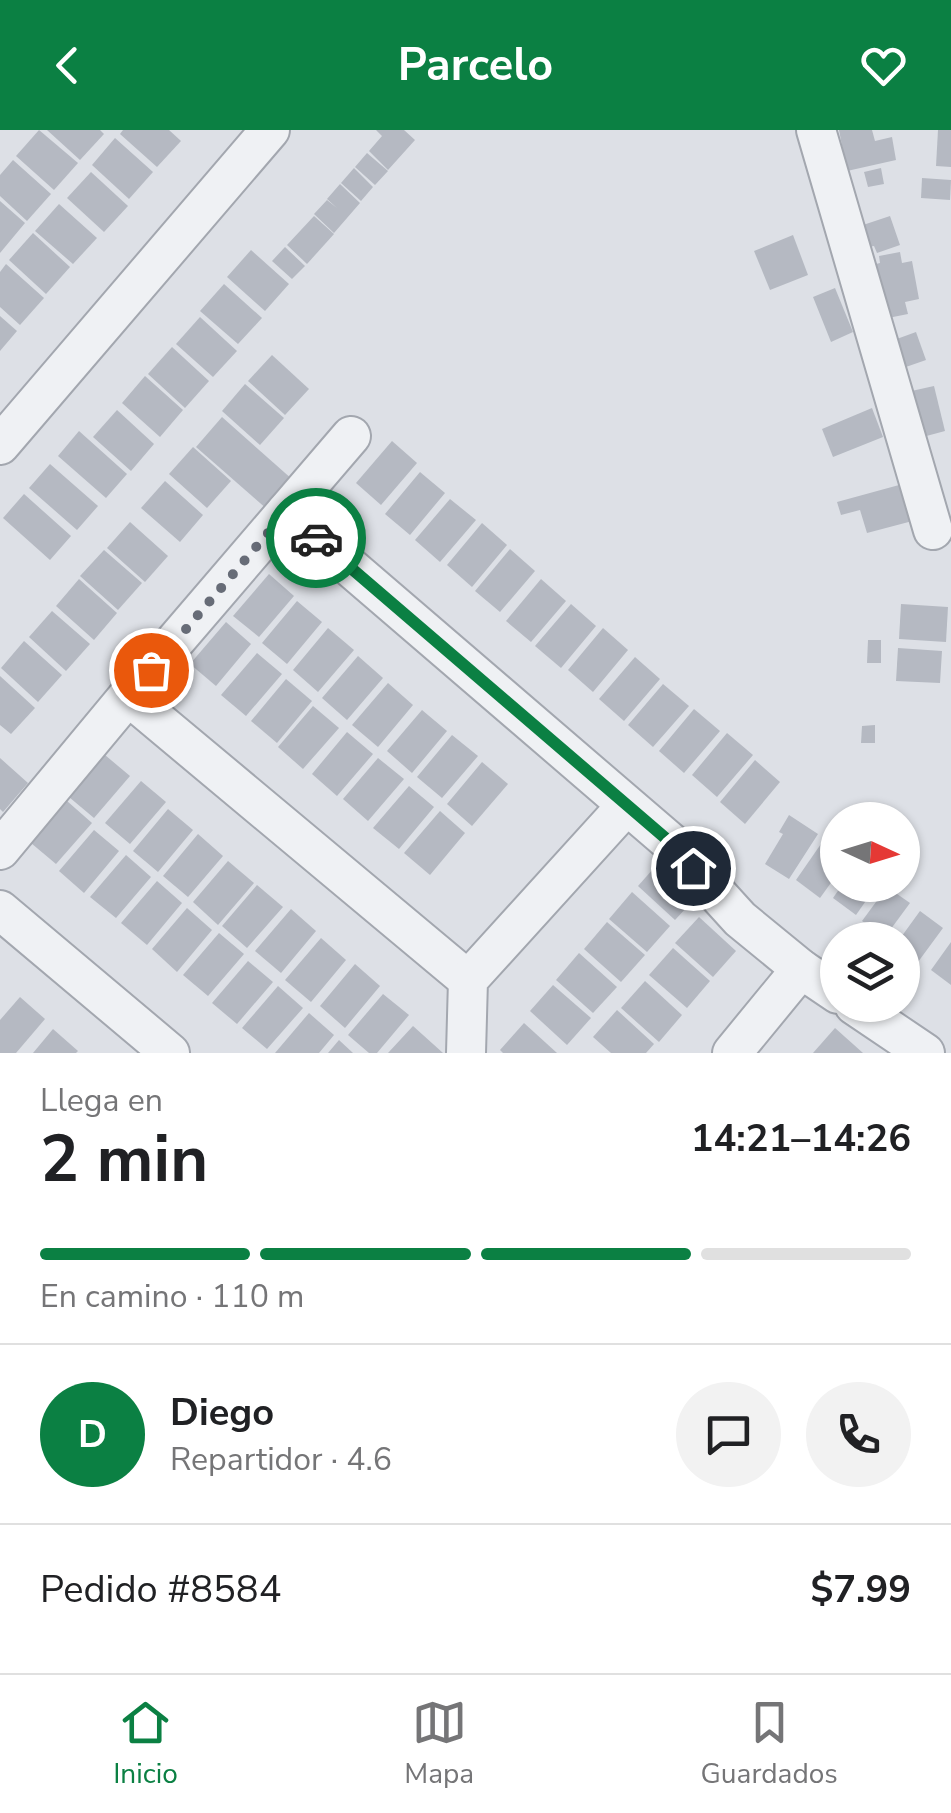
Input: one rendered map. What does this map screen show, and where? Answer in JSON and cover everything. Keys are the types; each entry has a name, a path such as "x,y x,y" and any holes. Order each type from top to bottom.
{"street":[{"path":"0,446 270,130"},
{"path":"816,130 933,530"},
{"path":"0,850 351,436"},
{"path":"286,512 670,842 740,918 820,982"},
{"path":"128,696 468,980"},
{"path":"466,1053 468,980 626,806"},
{"path":"0,910 170,1053"},
{"path":"732,1053 801,970"},
{"path":"879,1022 925,1053"}],"building":[{"path":"39,130 78,163 54,190 16,156"},
{"path":"47,130 100,130 104,134 80,160"},
{"path":"123,130 169,130 181,141 157,167 120,134"},
{"path":"376,130 404,130 415,140 388,170 369,151 382,136"},
{"path":"839,130 872,130 875,141 892,137 896,160 847,171"},
{"path":"938,130 951,130 951,167 936,166"},
{"path":"115,138 153,172 129,199 92,165"},
{"path":"367,153 388,171 375,185 355,167"},
{"path":"13,160 51,194 27,221 0,196 0,175"},
{"path":"354,168 373,187 361,201 341,183"},
{"path":"881,168 884,184 868,187 864,172"},
{"path":"91,172 128,206 104,232 67,198"},
{"path":"922,178 951,180 950,200 921,198"},
{"path":"340,184 360,203 334,233 314,214 327,200 337,208 327,199"},
{"path":"0,201 25,223 0,253"},
{"path":"59,204 97,238 73,264 35,231"},
{"path":"314,216 334,234 307,264 287,245"},
{"path":"890,216 900,245 877,253 874,246 864,248 857,227"},
{"path":"33,233 70,267 46,294 9,260"},
{"path":"793,235 808,275 770,290 754,251"},
{"path":"285,247 305,266 292,279 272,261"},
{"path":"251,250 289,284 265,311 227,277"},
{"path":"900,252 902,263 912,261 919,299 905,302 908,314 883,319 872,265 880,263 879,256"},
{"path":"6,264 44,298 20,325 0,307 0,272"},
{"path":"224,284 262,318 238,344 200,311"},
{"path":"835,288 853,332 831,342 813,297"},
{"path":"0,316 17,331 0,351"},
{"path":"200,317 237,351 213,377 176,344"},
{"path":"916,332 926,360 903,368 894,340"},
{"path":"172,347 209,381 185,408 148,374"},
{"path":"272,355 309,389 285,415 248,381"},
{"path":"145,376 183,410 160,437 122,403"},
{"path":"245,384 284,418 260,445 222,411"},
{"path":"934,386 945,431 919,438 907,392"},
{"path":"872,408 883,437 833,457 822,429"},
{"path":"117,410 154,444 131,471 93,437"},
{"path":"222,417 293,480 268,510 196,447"},
{"path":"79,431 127,474 106,498 58,456"},
{"path":"392,441 417,463 381,505 356,483"},
{"path":"193,447 231,481 207,508 169,474"},
{"path":"50,464 98,506 77,530 29,488"},
{"path":"420,472 445,493 410,535 385,514"},
{"path":"165,481 203,515 180,542 141,508"},
{"path":"910,482 920,519 867,533 860,510 841,515 837,502"},
{"path":"24,494 71,536 50,560 3,518"},
{"path":"450,499 476,520 440,562 415,540"},
{"path":"130,522 168,556 145,582 107,548"},
{"path":"482,523 507,545 472,587 447,565"},
{"path":"510,549 535,571 500,612 475,591"},
{"path":"104,550 142,583 118,610 80,576"},
{"path":"269,574 294,596 259,637 233,616"},
{"path":"79,579 117,613 94,640 56,606"},
{"path":"541,579 566,601 531,642 506,621"},
{"path":"297,601 322,622 287,664 262,643"},
{"path":"571,604 596,626 561,668 535,646"},
{"path":"901,604 948,607 946,642 899,639"},
{"path":"52,611 90,644 66,671 29,637"},
{"path":"226,622 251,644 216,686 190,664"},
{"path":"328,628 354,650 318,692 293,670"},
{"path":"603,628 628,650 593,692 568,670"},
{"path":"868,640 881,640 881,663 867,663"},
{"path":"24,641 62,675 38,702 1,668"},
{"path":"898,648 942,651 940,683 896,681"},
{"path":"257,653 282,674 246,716 221,695"},
{"path":"358,656 383,678 347,720 322,698"},
{"path":"635,657 660,679 624,721 599,699"},
{"path":"0,676 35,708 11,734 0,725"},
{"path":"286,679 312,701 277,743 251,721"},
{"path":"388,683 413,705 378,747 352,725"},
{"path":"663,684 689,706 653,747 628,725"},
{"path":"313,706 339,728 303,769 278,747"},
{"path":"694,709 720,731 684,773 659,751"},
{"path":"422,710 447,731 412,773 387,751"},
{"path":"875,725 875,743 861,743 862,726"},
{"path":"347,732 373,754 337,796 312,774"},
{"path":"727,733 753,755 717,797 692,775"},
{"path":"452,735 478,756 442,798 417,777"},
{"path":"105,755 130,776 94,818 69,797"},
{"path":"0,758 28,783 3,812 0,809"},
{"path":"378,758 404,779 368,821 343,799"},
{"path":"755,760 780,782 745,824 720,802"},
{"path":"482,762 508,784 472,826 447,804"},
{"path":"141,781 166,802 130,844 105,823"},
{"path":"409,786 434,807 399,849 373,828"},
{"path":"67,801 92,823 56,864 31,843"},
{"path":"168,809 193,830 158,872 133,851"},
{"path":"440,811 465,833 430,875 404,853"},
{"path":"789,815 818,834 789,879 765,864"},
{"path":"94,830 119,851 84,893 59,871"},
{"path":"198,834 223,856 188,897 163,876"},
{"path":"820,845 820,898 796,880"},
{"path":"126,855 151,877 116,918 90,897"},
{"path":"661,860 699,894 675,920 638,886"},
{"path":"228,861 254,883 218,925 193,902"},
{"path":"157,881 182,903 147,945 121,923"},
{"path":"257,885 283,907 247,948 222,926"},
{"path":"632,892 670,926 647,952 609,919"},
{"path":"838,902 865,902 856,915"},
{"path":"876,902 910,903 896,922 862,921"},
{"path":"187,908 212,930 177,972 152,949"},
{"path":"291,909 316,931 281,973 255,951"},
{"path":"920,911 943,928 920,959 920,922 912,922"},
{"path":"699,917 736,951 713,977 675,943"},
{"path":"607,922 645,955 621,982 584,949"},
{"path":"219,933 244,954 208,996 183,975"},
{"path":"321,938 346,960 311,1002 285,980"},
{"path":"951,942 951,985 931,970"},
{"path":"673,948 710,981 687,1008 649,975"},
{"path":"579,953 617,987 593,1013 556,980"},
{"path":"248,961 273,982 237,1024 212,1003"},
{"path":"355,964 380,986 345,1028 320,1006"},
{"path":"645,981 682,1015 659,1042 621,1008"},
{"path":"553,985 591,1018 567,1045 530,1011"},
{"path":"278,986 303,1008 267,1049 242,1028"},
{"path":"383,994 409,1015 377,1053 369,1053 348,1035"},
{"path":"20,997 45,1019 16,1053 0,1053 0,1020"},
{"path":"617,1010 654,1044 646,1053 611,1053 593,1037"},
{"path":"309,1013 334,1035 319,1053 275,1053"},
{"path":"524,1023 557,1053 503,1053 500,1050"},
{"path":"413,1026 443,1053 388,1053"},
{"path":"835,1028 863,1053 813,1053"},
{"path":"53,1029 78,1051 33,1053"},
{"path":"339,1040 353,1053 328,1053"}],"way so far":[{"path":"151,670 286,512 316,538"}],"route":[{"path":"316,538 670,842 693,868"}]}
